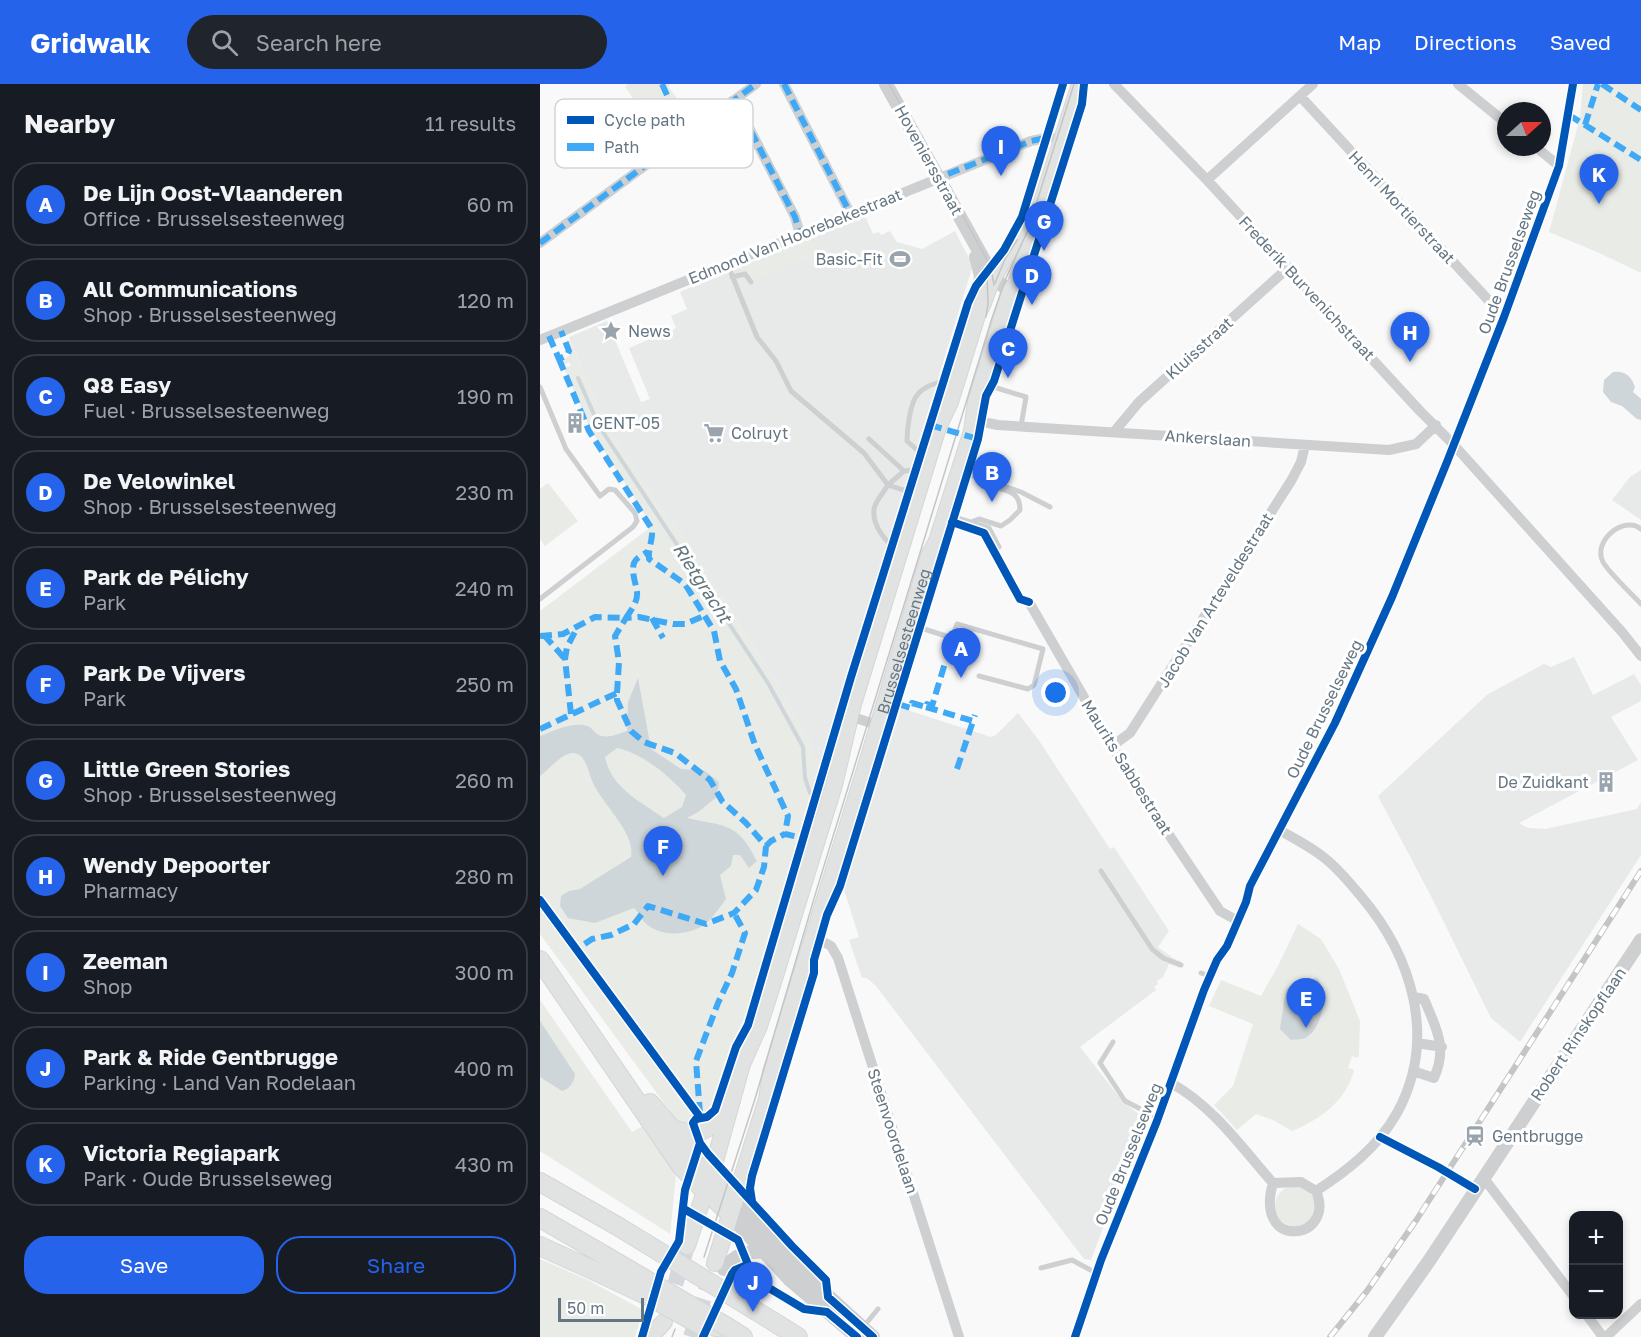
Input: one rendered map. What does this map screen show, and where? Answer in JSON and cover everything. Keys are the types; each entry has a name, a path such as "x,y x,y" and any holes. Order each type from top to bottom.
{"highway":[{"path":"540,948 625,1071 671,1129 708,1183"},
{"path":"540,960 681,1166 708,1183"},
{"path":"671,1129 688,1134 704,1130 716,1121 731,1100"},
{"path":"540,1182 619,1227 798,1337"},
{"path":"540,1218 736,1333"},
{"path":"540,1246 648,1296 702,1326 736,1333"}],"main road":[{"name":"Brusselsesteenweg","path":"687,1246 708,1183 742,1064 759,1026 834,784 850,716 938,427 950,402 978,312 1022,227 1068,84"},
{"name":"Brusselsesteenweg","path":"720,1266 733,1208 767,1099 771,1073 929,556 937,541 959,471 982,383 1010,292 1016,283 1080,84"},
{"path":"708,1183 733,1208"},
{"path":"650,1337 662,1329"}],"street":[{"path":"735,99 756,84"},
{"path":"784,84 850,213"},
{"name":"Hoveniersstraat","path":"886,84 994,278 1010,292"},
{"name":"Frederik Burvenichstraat","path":"1114,84 1208,180 1420,411 1454,444 1641,656"},
{"path":"1208,180 1313,84"},
{"path":"1458,84 1497,116"},
{"name":"Oude Brusselseweg","path":"1075,1337 1096,1273 1171,1083 1205,974 1227,946 1246,902 1250,886 1335,723 1388,608 1454,444 1504,317 1559,166 1573,84"},
{"name":"Henri Mortierstraat","path":"1300,96 1504,317"},
{"path":"753,135 795,217 800,234"},
{"name":"Edmond Van Hoorebekestraat","path":"540,340 939,177 1031,141 1051,137"},
{"path":"1547,156 1559,166"},
{"path":"540,243 641,168"},
{"name":"Hoveniersstraat","path":"971,235 969,243 981,276 978,312"},
{"name":"Kluisstraat","path":"1114,432 1138,402 1289,267"},
{"name":"Ankerslaan","path":"973,420 1022,426 1396,450 1416,444 1436,425"},
{"name":"Jacob Van Arteveldestraat","path":"1112,746 1130,733 1164,682 1291,481 1301,462 1305,445"},
{"name":"Maurits Sabbestraat","path":"1029,602 1112,746 1220,911 1238,921"},
{"path":"850,716 877,725"},
{"path":"1279,830 1308,846 1331,863 1373,910 1395,946 1408,974 1414,998 1417,1043 1413,1071 1408,1089 1396,1115 1360,1159 1340,1176 1316,1191"},
{"name":"Steenvoordelaan","path":"813,936 824,940 831,946 838,958 959,1337"},
{"name":"Robert Rinskopflaan","path":"1375,1337 1429,1262 1641,940"},
{"path":"1413,1071 1434,1078 1439,1068 1442,1047 1424,999 1414,998"},
{"path":"1417,1043 1442,1047"},
{"path":"1171,1083 1196,1098 1209,1110 1273,1182 1301,1182 1316,1191 1320,1201 1320,1212 1315,1221 1307,1228 1298,1231 1278,1226 1269,1207 1273,1182"},
{"path":"1483,1177 1569,1291"},
{"path":"733,1208 763,1252 807,1295 862,1334"},
{"path":"733,1208 794,1265 862,1334"},
{"name":"Brusselsesteenweg","path":"720,1266 743,1253 763,1252"},
{"path":"1590,1319 1604,1337 1641,1304"}],"lane":[{"path":"727,264 757,337 776,360 791,390 864,453 888,485 903,490 920,488"},
{"path":"732,277 745,274 751,282"},
{"path":"900,552 887,542 875,521 874,507 888,485 904,471 927,464 907,441 906,427 916,394 929,386 958,377"},
{"path":"982,383 1026,397 1022,426"},
{"path":"540,387 566,449 593,487 600,496 609,489 615,490 635,513 637,521 633,527 540,599"},
{"path":"869,440 904,471"},
{"path":"959,471 1021,492 1050,507"},
{"path":"970,522 979,519 1001,526 1020,510 1020,501 1015,494 991,486 989,482"},
{"path":"945,514 988,528 999,547"},
{"path":"1640,528 1625,525 1614,531 1607,536 1600,550 1602,561 1641,604"},
{"path":"908,624 952,638 957,624 1043,649 1034,685 1028,689 979,676"},
{"path":"1101,871 1152,949 1163,958 1181,965"},
{"path":"1113,1042 1100,1063 1125,1101 1158,1119"},
{"path":"1041,1268 1072,1260 1096,1273"},
{"path":"862,1334 878,1309"}],"shaded area":[{"path":"628,84 670,84 668,86 677,99 634,99 625,87"},
{"path":"1583,84 1641,84 1641,273 1549,232 1580,118"},
{"path":"865,216 873,234 879,232 881,235 890,231 897,242 922,249 955,231 972,268 821,761 812,758 811,745 775,679 675,524 666,516 605,423 569,337 607,321 641,402 650,399 629,348 676,328 671,316 687,309 680,292"},
{"path":"809,239 817,251 826,247 827,251 754,281 746,270 734,272 733,270"},
{"path":"570,340 605,423 666,516 675,524 775,679 811,745 812,758 821,761 744,1019 729,1050 710,1109 705,1112 698,1109 692,1114 691,1127 681,1126 540,934 540,611 652,526 591,430 564,368 571,366 569,362 563,365 564,360 571,354 568,341"},
{"path":"1613,372 1624,373 1632,380 1635,387 1633,392 1641,399 1641,420 1622,406 1611,402 1603,392 1604,380"},
{"path":"1641,470 1641,520 1612,500 1630,477"},
{"path":"548,483 578,521 545,546 540,539 540,489"},
{"path":"1574,657 1593,695 1634,674 1641,685 1641,701 1611,717 1638,760 1519,823 1528,828 1545,829 1637,809 1641,802 1641,855 1520,1042 1491,1018 1433,900 1378,796 1488,694 1544,664 1551,667"},
{"path":"638,678 651,749 681,769 705,771 719,782 717,797 687,818 730,828 743,839 757,861 749,868 740,855 733,855 731,866 720,875 726,899 704,925 684,933 655,930 634,908 595,923 568,918 560,906 561,896 569,891 580,889 631,857 631,847 628,836 594,785 583,758 574,753 565,755 540,776 540,736 563,727 576,725 589,727 602,736 613,736 627,731 628,702","holes":["617,748 646,760 664,773 686,795 682,807 664,818 620,786 608,768 605,757"]},
{"path":"901,708 991,737 996,735 1018,713 1038,739 1110,849 1114,847 1169,931 1158,947 1182,962 1180,968 1169,964 1163,977 1154,987 1156,990 1080,1047 1123,1102 1144,1118 1091,1260 1084,1259 876,986 867,978 862,978 849,940 859,937 844,890"},
{"path":"1298,924 1321,939 1339,969 1360,1021 1359,1055 1358,1058 1352,1056 1348,1068 1354,1070 1339,1100 1313,1121 1292,1131 1273,1120 1256,1114 1237,1130 1214,1105 1233,1086 1253,1024 1209,1006 1221,980 1261,996"},
{"path":"1317,978 1323,992 1320,1019 1311,1034 1302,1039 1291,1040 1280,1029 1286,990 1296,982"},
{"path":"540,1000 632,1132 643,1126 676,1176 670,1234 540,1151"},
{"path":"540,1021 575,1074 571,1085 562,1091 540,1077"},
{"path":"1295,1186 1309,1192 1315,1206 1309,1220 1295,1226 1281,1220 1275,1206 1281,1192"},
{"path":"540,1259 588,1280 643,1310 635,1337 540,1337"}],"waterway":[{"name":"Rietgracht","path":"578,378 599,426 768,683 803,747 805,778 810,793"}],"tunnel":[{"path":"668,1307 687,1246"},
{"path":"691,1337 715,1263"}],"tram line":[{"path":"889,84 984,254 991,269 994,285"},
{"path":"704,1257 755,1099 992,318 1006,278 1028,230 1074,84"},
{"path":"995,283 1005,259 1017,240"},
{"path":"986,317 987,275"},
{"path":"672,1337 675,1329"}],"railway":[{"path":"1330,1337 1367,1291 1417,1219 1641,871"}],"marked path":[{"path":"662,84 667,99"},
{"path":"736,99 756,84"},
{"path":"784,84 850,213"},
{"path":"1585,125 1598,84"},
{"path":"1602,84 1641,110"},
{"path":"1569,115 1641,160"},
{"path":"753,135 795,217 800,234"},
{"path":"948,174 1031,141 1051,137"},
{"path":"540,243 642,168"},
{"path":"549,336 559,359 567,355 569,351 561,331"},
{"path":"559,359 589,431 652,529 649,559 685,584 714,631 720,661 736,689 755,745 788,816 785,834 803,838"},
{"path":"930,425 978,439"},
{"path":"540,636 563,634 595,617 626,618 637,596 633,574 634,563 648,551"},
{"path":"617,693 619,662 615,636 626,618 639,617 673,624 685,624 704,616"},
{"path":"652,618 663,638"},
{"path":"571,714 565,659 567,647 577,628"},
{"path":"544,635 565,659"},
{"path":"898,704 911,708 912,703 926,707 927,704 932,706 945,663"},
{"path":"540,729 617,693 617,700 631,731 644,742 675,753 710,780 722,801 766,846 764,867 756,890 734,913 706,924 648,906 634,924 611,935 592,939 577,949"},
{"path":"926,707 973,721 975,715"},
{"path":"957,769 973,721"},
{"path":"766,846 785,834"},
{"path":"700,1114 696,1061 732,973 745,933 734,913"}],"cycle path":[{"path":"873,1337 828,1297 826,1280 708,1154 700,1143 693,1123 696,1119 707,1117 715,1110 736,1047 748,1025 851,677 968,303 976,286 1004,250 1022,217 1063,84"},
{"path":"752,1201 750,1188 752,1176 814,973 814,960 827,915 840,886 978,439 986,396 994,381 1082,104 1084,84"},
{"path":"1075,1337 1101,1260 1157,1121 1204,990 1217,960 1227,946 1246,902 1250,886 1335,723 1392,597 1447,462 1504,317 1559,166 1573,84"},
{"path":"952,522 984,533 1020,599 1029,602"},
{"path":"540,900 700,1117"},
{"path":"1380,1137 1475,1189"},
{"path":"642,1337 661,1272 679,1241 685,1190 700,1143"},
{"path":"684,1209 738,1240 754,1279 804,1309 827,1312 857,1337"},
{"path":"703,1337 732,1274 735,1270 747,1265"}],"place":[{"name":"Zeeman","path":"1001,176"},
{"name":"Victoria Regiapark","path":"1599,204"},
{"name":"Little Green Stories","path":"1044,251"},
{"name":"Basic-Fit","path":"900,259"},
{"name":"De Velowinkel","path":"1032,305"},
{"name":"News","path":"611,331"},
{"name":"Wendy Depoorter","path":"1410,362"},
{"name":"Q8 Easy","path":"1008,378"},
{"name":"GENT-05","path":"575,423"},
{"name":"Colruyt","path":"714,433"},
{"name":"All Communications","path":"992,502"},
{"name":"De Lijn Oost-Vlaanderen","path":"961,678"},
{"name":"De Zuidkant","path":"1606,782"},
{"name":"Park De Vijvers","path":"663,876"},
{"name":"Park de Pélichy","path":"1306,1028"},
{"name":"Gentbrugge","path":"1475,1136"},
{"name":"Park & Ride Gentbrugge","path":"753,1312"}]}
